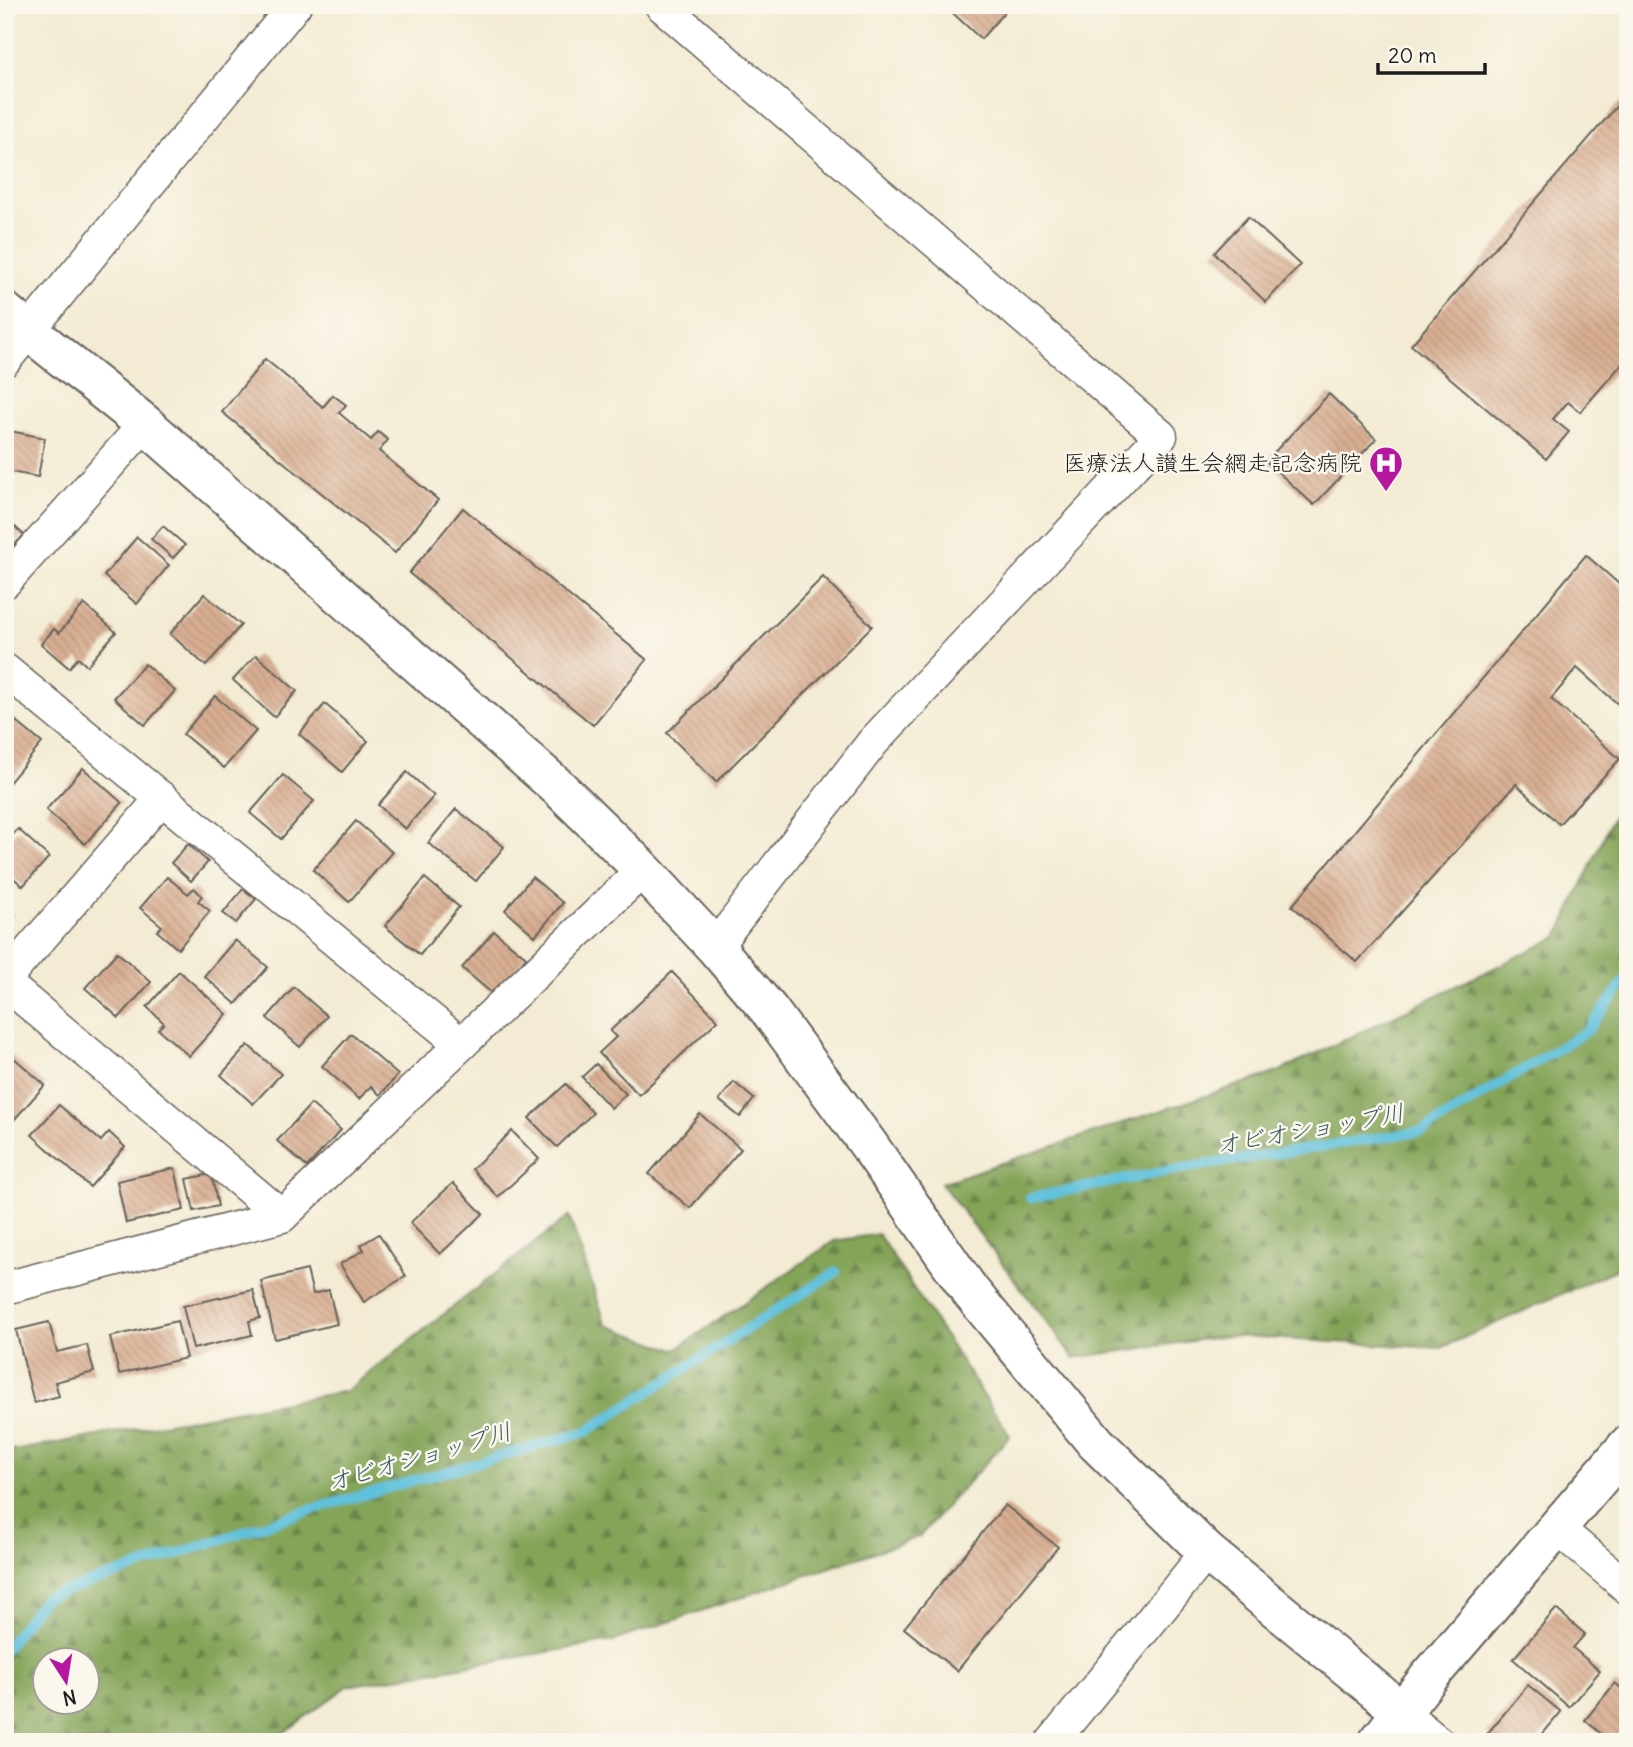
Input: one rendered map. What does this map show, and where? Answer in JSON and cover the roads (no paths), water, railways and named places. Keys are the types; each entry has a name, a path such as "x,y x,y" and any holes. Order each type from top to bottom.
{"street":[{"path":"295,5 13,335 145,424 560,789 643,870 769,1010 988,1312 1096,1443 1207,1552 1438,1742"},
{"path":"661,5 1161,436 873,742 715,947"},
{"path":"5,582 145,424"},
{"path":"5,670 461,1044"},
{"path":"162,798 5,981 282,1216"},
{"path":"5,1288 282,1216 643,870"},
{"path":"1378,1742 1628,1445"},
{"path":"1557,1528 1628,1588"},
{"path":"1052,1742 1207,1552"}],"waterway":[{"name":"オビオショップ川","path":"1030,1198 1179,1169 1423,1131 1588,1030 1628,977"},
{"name":"オビオショップ川","path":"5,1649 44,1598 310,1510 586,1432 836,1272"}],"place":[{"name":"医療法人讃生会網走記念病院","path":"1386,493"}]}
